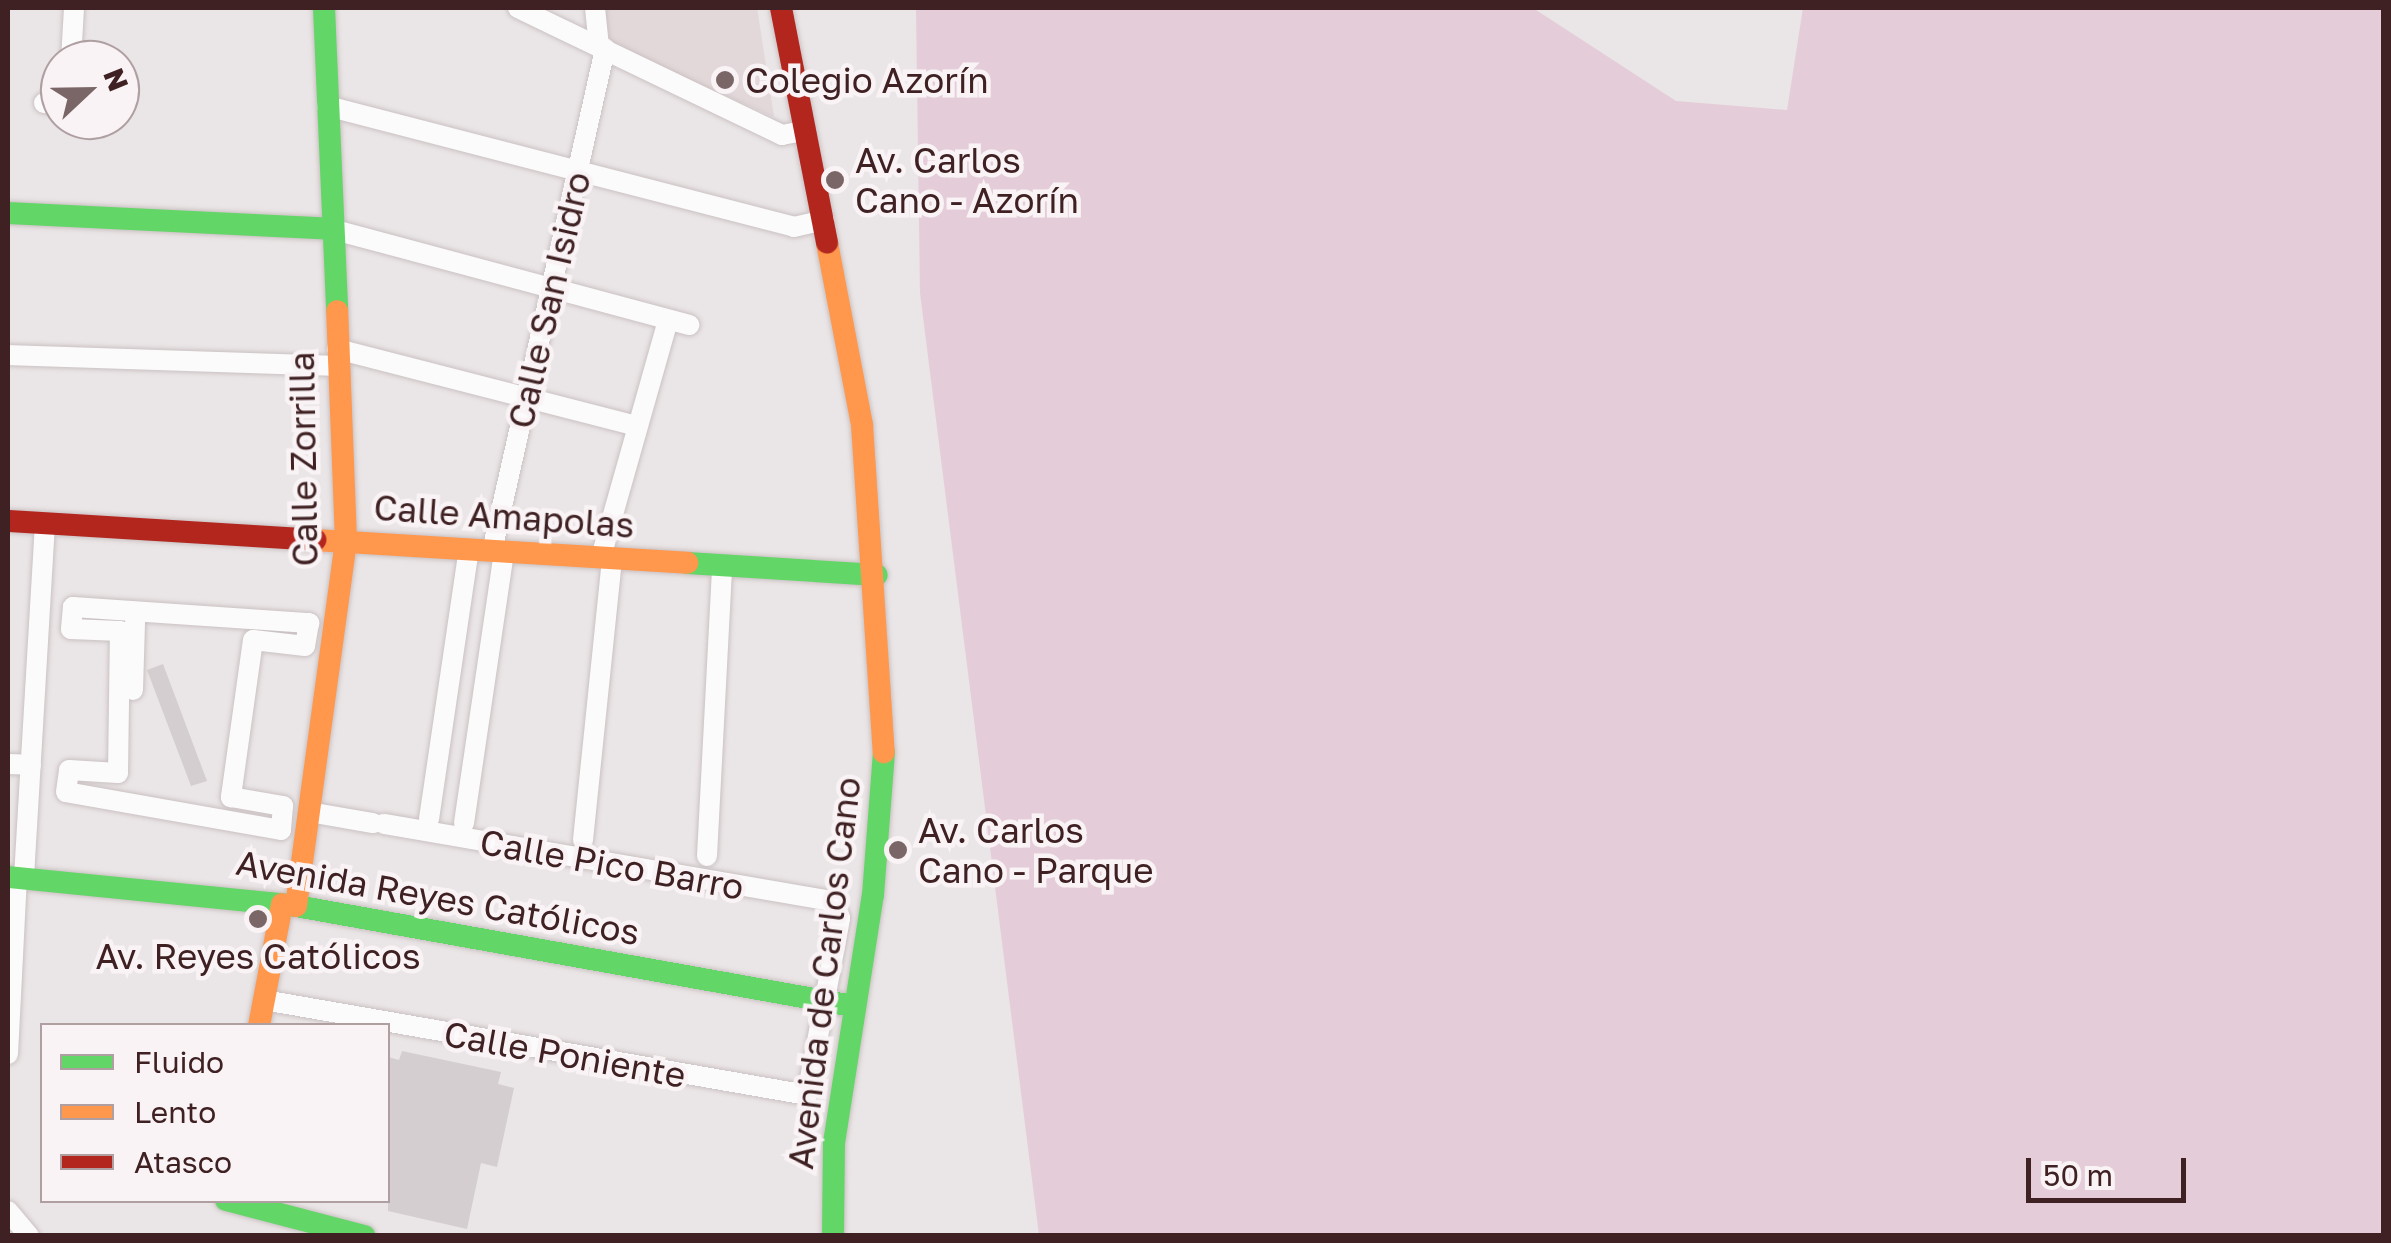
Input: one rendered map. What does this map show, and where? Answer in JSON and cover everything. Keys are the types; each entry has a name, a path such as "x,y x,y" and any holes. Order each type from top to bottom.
{"street":[{"path":"72,40 74,8"},
{"name":"Calle Zorrilla","path":"260,1023 308,818 346,542 330,228 324,8"},
{"path":"518,8 782,134 803,131"},
{"name":"Calle San Isidro","path":"488,550 528,396 579,169 602,48 595,8"},
{"name":"Avenida de Carlos Cano","path":"781,8 862,425 877,575 884,788 834,1142 833,1236"},
{"path":"328,106 794,227 824,220"},
{"path":"8,213 330,228 678,323 636,426 607,558 584,840"},
{"path":"8,355 337,358 528,396 636,426"},
{"name":"Calle Amapolas","path":"8,521 877,575"},
{"path":"8,1054 10,949 30,771 45,524"},
{"path":"430,819 488,550"},
{"path":"464,823 488,550"},
{"path":"707,856 722,565"},
{"path":"72,607 309,623 305,646 253,640 231,797 283,806 281,830 66,792 69,770 118,772 120,630 71,629 72,618 72,607"},
{"path":"40,617 334,632"},
{"path":"130,794 135,622"},
{"path":"222,810 249,628"},
{"path":"8,764 68,784 282,820"},
{"name":"Calle Pico Barro","path":"282,820 308,818 378,824 838,908"},
{"name":"Avenida Reyes Católicos","path":"16,877 289,905 854,1006"},
{"name":"Avenida de Carlos Cano","path":"807,1095 826,1002 838,908"},
{"name":"Calle Poniente","path":"264,1000 807,1095"},
{"path":"226,1203 364,1236"},
{"path":"8,1211 29,1236"}],"shaded area":[{"name":"Colegio Azorín","path":"603,8 757,8 774,117 606,43"},
{"path":"916,8 1533,8 1676,101 1787,110 1803,8 2383,8 2383,1235 1039,1235 920,293"}],"building":[{"path":"163,664 207,781 191,786 147,670"},
{"path":"402,1051 501,1072 498,1084 514,1088 497,1167 481,1163 467,1229 388,1211 390,1058 399,1060"}],"traffic: fast":[{"path":"324,8 337,311"},
{"path":"8,213 331,229"},
{"path":"687,563 877,575"},
{"path":"833,1236 834,1143 873,895 884,752"},
{"path":"8,877 296,906 853,1006"},
{"path":"238,1203 364,1236"}],"traffic: slow":[{"path":"827,243 862,425 884,752"},
{"path":"296,906 346,541 337,311"},
{"path":"315,540 687,563"},
{"path":"260,1023 282,904"}],"traffic: jam":[{"path":"781,8 827,243"},
{"path":"8,521 315,540"}],"place":[{"name":"Colegio Azorín","path":"725,80"},
{"name":"Av. Carlos Cano - Azorín","path":"835,180"},
{"name":"Av. Carlos Cano - Parque","path":"898,850"},
{"name":"Av. Reyes Católicos","path":"258,919"}]}
